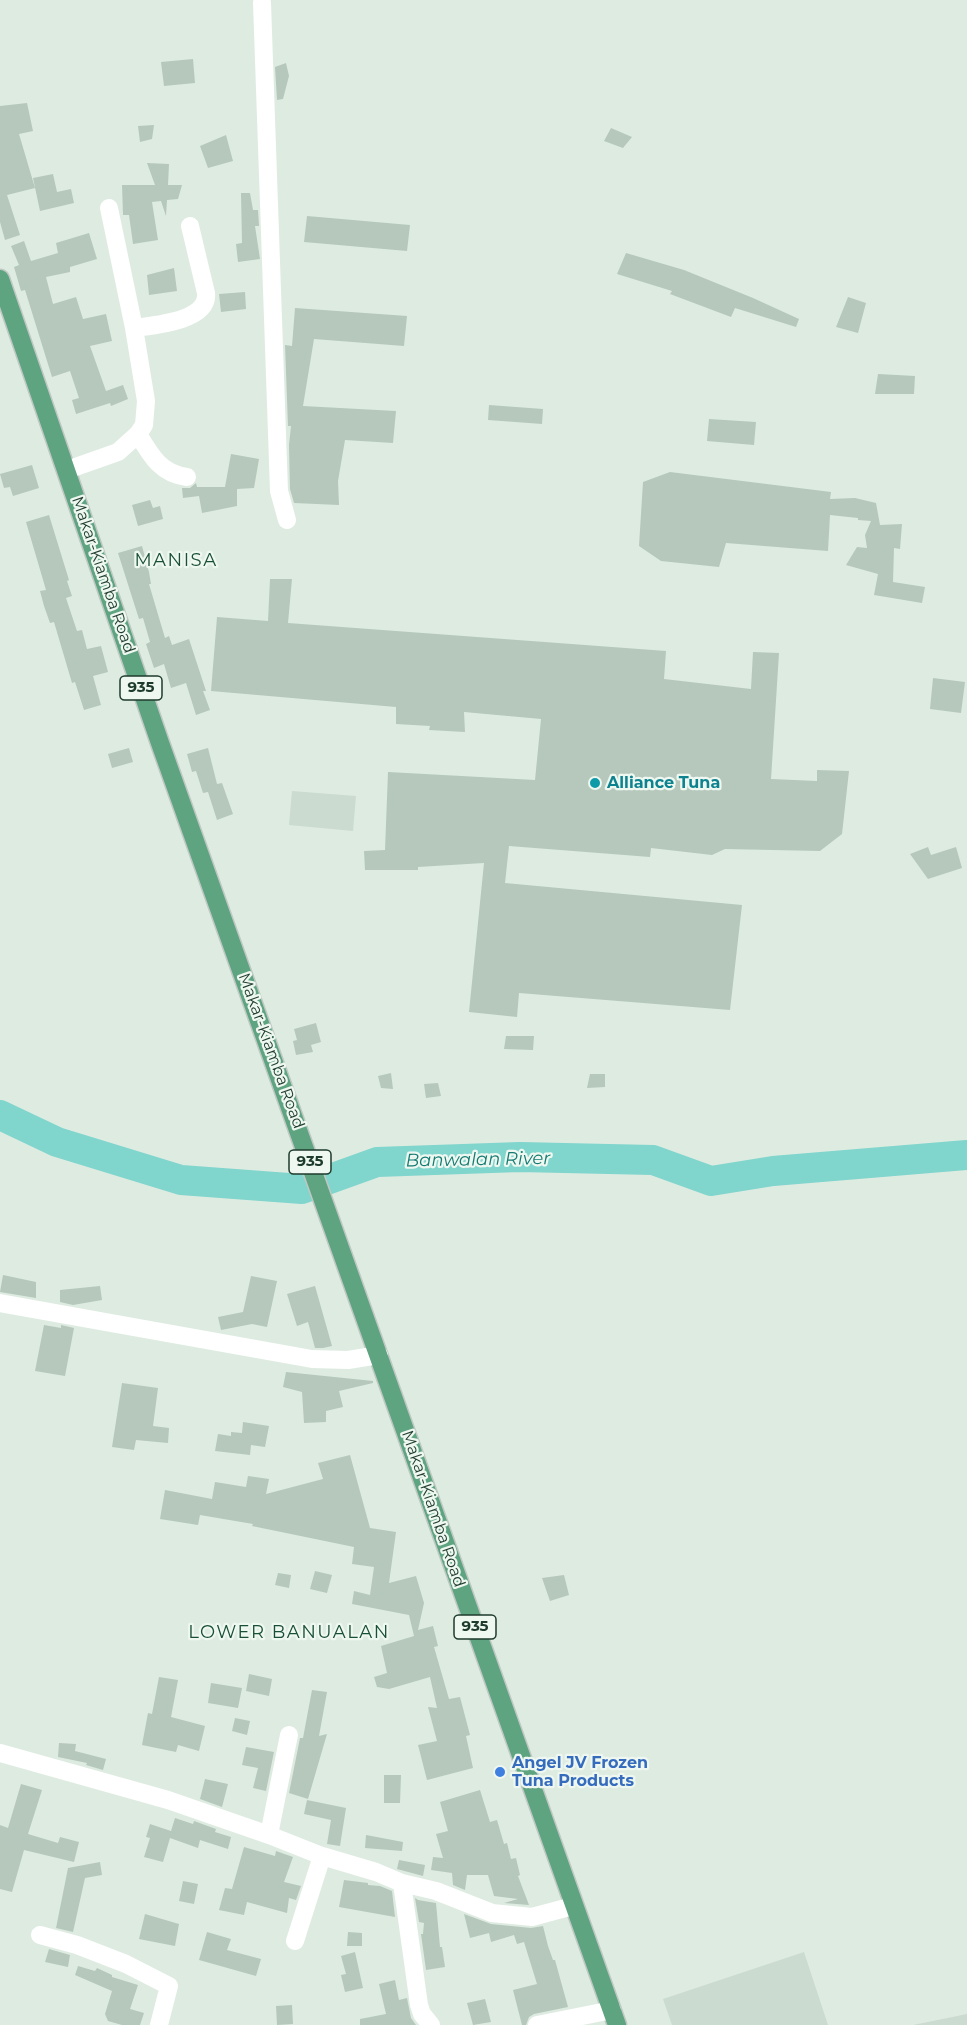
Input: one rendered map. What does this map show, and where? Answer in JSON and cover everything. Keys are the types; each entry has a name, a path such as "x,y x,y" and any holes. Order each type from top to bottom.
{"main road":[{"name":"Makar-Kiamba Road","path":"0,279 160,744 287,1095 614,2018"}],"street":[{"path":"262,3 279,490 287,520"},
{"path":"67,470 118,452 138,434 144,425 146,401 134,328 109,208"},
{"path":"134,328 188,317 200,311 204,306 207,299 206,292 190,226"},
{"path":"138,434 159,466 175,476 187,477"},
{"path":"0,1303 312,1359 348,1360 379,1355"},
{"path":"269,1835 289,1735"},
{"path":"0,1753 168,1800 322,1856 376,1872 402,1883 436,1891 492,1913 532,1917 573,1906"},
{"path":"295,1941 322,1856"},
{"path":"402,1883 419,2005 431,2025"},
{"path":"40,1935 77,1945 126,1964 169,1986 159,2025"},
{"path":"537,2025 614,2018"}],"shaded area":[{"path":"292,791 356,796 353,831 289,825"},
{"path":"804,1952 828,2025 672,2025 663,1999"},
{"path":"967,2014 967,2025 913,2025"}],"building":[{"path":"193,59 195,83 164,86 161,62"},
{"path":"286,63 289,76 283,99 277,100 275,67"},
{"path":"27,103 33,131 19,134 35,188 7,195 20,235 5,240 0,222 0,106"},
{"path":"154,125 152,139 140,142 138,126"},
{"path":"611,128 632,137 623,148 604,141"},
{"path":"226,135 233,161 208,168 200,146"},
{"path":"147,163 169,164 168,185 182,185 178,199 167,200 166,216 161,201 152,202 158,240 133,244 129,215 123,215 122,185 155,185"},
{"path":"53,174 57,192 71,189 74,203 40,211 33,178"},
{"path":"241,193 250,193 253,210 258,210 259,226 255,226 260,259 238,262 236,244 242,243"},
{"path":"307,216 410,225 407,251 304,242"},
{"path":"89,233 97,259 70,267 70,272 46,277 53,304 76,297 83,319 106,314 112,341 90,346 106,391 123,385 128,399 111,406 110,403 76,414 72,400 79,398 70,371 52,377 25,290 21,291 14,267 19,265 11,246 24,241 31,261 58,253 56,243"},
{"path":"626,253 684,270 753,298 799,319 796,327 735,308 731,317 670,294 672,291 617,274"},
{"path":"174,268 177,291 149,295 147,275"},
{"path":"245,292 246,309 221,312 219,294"},
{"path":"848,297 866,303 858,333 836,327"},
{"path":"295,308 407,316 404,346 314,339 303,406 396,411 393,443 345,440 338,481 339,505 294,503 290,489 291,426 288,426 285,345 292,346"},
{"path":"878,374 915,376 914,394 875,394"},
{"path":"489,405 543,409 542,424 488,420"},
{"path":"709,419 756,422 754,445 707,441"},
{"path":"231,454 259,459 254,488 237,489 237,506 202,513 199,496 183,498 182,488 190,488 196,483 197,487 225,487"},
{"path":"32,465 39,488 13,496 10,487 4,488 0,474"},
{"path":"670,472 831,492 830,499 855,498 876,503 880,525 902,524 900,549 894,548 893,582 925,587 922,603 874,595 878,574 846,565 857,547 867,548 865,535 871,521 858,520 858,518 830,515 828,551 726,543 719,567 661,561 639,546 643,482"},
{"path":"150,500 153,508 160,506 163,519 138,526 132,505"},
{"path":"49,515 69,580 67,581 72,596 66,598 77,631 82,630 87,649 101,646 108,672 93,676 101,705 84,710 75,682 72,683 54,622 50,623 44,606 40,591 46,590 26,522"},
{"path":"142,546 149,572 151,584 149,584 165,638 169,636 172,645 189,639 210,710 196,715 186,683 171,688 164,664 154,668 146,644 150,642 143,618 139,619 118,553"},
{"path":"270,579 292,579 288,623 666,651 664,679 751,689 753,652 779,653 771,779 817,781 817,770 849,771 842,834 820,851 725,849 712,855 651,848 650,857 509,846 505,883 742,905 730,1010 519,993 517,1017 469,1012 484,863 418,867 418,870 365,870 364,851 385,850 388,772 535,780 541,719 464,712 465,732 429,730 430,726 396,724 396,707 211,691 217,617 268,621"},
{"path":"933,678 965,682 961,713 930,709"},
{"path":"129,748 133,762 112,768 108,754"},
{"path":"208,748 217,784 222,783 233,814 217,820 208,792 203,793 196,771 192,772 187,754"},
{"path":"928,847 931,855 956,847 962,868 928,879 910,854"},
{"path":"316,1023 321,1042 311,1045 313,1052 296,1055 293,1041 297,1040 294,1029"},
{"path":"506,1036 534,1036 533,1050 504,1049"},
{"path":"391,1073 393,1089 381,1088 378,1076"},
{"path":"590,1074 605,1074 605,1087 587,1088"},
{"path":"438,1083 441,1096 426,1098 424,1084"},
{"path":"3,1275 36,1282 36,1298 0,1292"},
{"path":"251,1276 277,1281 267,1327 252,1324 221,1330 218,1317 243,1312"},
{"path":"100,1286 102,1300 73,1305 60,1302 60,1290"},
{"path":"315,1286 332,1346 323,1348 315,1348 308,1322 297,1326 287,1294"},
{"path":"44,1325 74,1328 65,1376 35,1371"},
{"path":"286,1372 373,1381 373,1383 339,1391 343,1407 326,1411 326,1422 304,1423 302,1392 283,1387"},
{"path":"122,1383 158,1388 153,1426 169,1428 168,1443 136,1440 134,1450 112,1447"},
{"path":"243,1422 269,1426 265,1447 251,1445 250,1455 215,1451 218,1434 231,1436 231,1432 242,1433"},
{"path":"350,1455 370,1528 396,1532 389,1583 416,1576 424,1603 418,1630 433,1626 438,1646 434,1647 449,1699 460,1697 470,1735 466,1736 473,1768 427,1780 418,1745 437,1741 428,1707 437,1708 430,1677 389,1689 377,1687 374,1677 387,1673 381,1646 414,1636 409,1615 352,1604 354,1591 370,1595 374,1567 352,1564 354,1547 252,1526 253,1524 200,1515 198,1525 160,1519 165,1490 212,1499 215,1482 246,1487 248,1476 269,1479 266,1494 323,1479 318,1463"},
{"path":"315,1571 332,1575 327,1593 310,1589"},
{"path":"278,1573 291,1575 289,1588 275,1585"},
{"path":"564,1575 569,1595 550,1601 542,1578"},
{"path":"249,1674 272,1679 269,1696 246,1691"},
{"path":"159,1677 178,1680 171,1717 205,1726 199,1751 178,1745 176,1752 142,1745 148,1713 152,1714"},
{"path":"211,1683 242,1688 238,1708 208,1703"},
{"path":"312,1690 327,1692 319,1736 327,1734 308,1799 289,1793"},
{"path":"235,1718 250,1721 247,1735 232,1731"},
{"path":"59,1743 76,1744 75,1751 106,1759 103,1770 86,1765 87,1763 58,1757"},
{"path":"246,1747 274,1752 266,1791 253,1788 258,1768 242,1765"},
{"path":"384,1775 401,1775 400,1803 384,1803"},
{"path":"205,1779 228,1784 222,1807 200,1799"},
{"path":"21,1784 42,1790 28,1834 58,1843 60,1837 79,1842 74,1862 24,1850 12,1892 0,1889 0,1825 8,1828"},
{"path":"480,1790 490,1822 497,1820 511,1859 516,1858 520,1875 518,1876 529,1905 504,1903 518,1899 494,1896 488,1875 467,1875 465,1890 453,1885 452,1873 431,1870 433,1857 443,1858 436,1834 448,1831 440,1802"},
{"path":"307,1800 346,1808 340,1846 327,1844 331,1820 304,1814"},
{"path":"175,1818 193,1824 194,1821 231,1837 228,1849 200,1840 198,1848 170,1838 163,1862 144,1857 150,1838 146,1837 150,1824 171,1831"},
{"path":"366,1835 403,1842 402,1851 365,1848"},
{"path":"244,1847 275,1856 276,1851 293,1857 284,1882 301,1886 296,1900 289,1898 287,1913 247,1902 244,1915 219,1910 225,1888 232,1889"},
{"path":"399,1860 425,1865 423,1876 397,1869"},
{"path":"100,1862 102,1875 85,1878 73,1932 56,1928 68,1868"},
{"path":"344,1880 368,1883 368,1885 380,1886 392,1891 395,1917 339,1907"},
{"path":"183,1881 198,1884 194,1904 179,1901"},
{"path":"415,1898 436,1903 440,1947 442,1947 445,1967 426,1970 421,1934 423,1934 424,1923 419,1922"},
{"path":"145,1914 179,1924 175,1946 139,1939"},
{"path":"464,1914 491,1924 531,1928 543,1926 568,2007 534,2014 529,2017 526,2025 522,2025 513,1990 537,1984 524,1942 517,1944 514,1935 491,1942 489,1933 470,1938"},
{"path":"207,1932 231,1939 227,1950 261,1959 256,1976 199,1960"},
{"path":"348,1932 362,1933 362,1946 347,1946"},
{"path":"49,1949 70,1955 68,1967 45,1962"},
{"path":"355,1952 363,1988 345,1992 341,1975 346,1974 341,1956"},
{"path":"78,1966 95,1971 97,1968 112,1977 138,1985 130,2009 144,2013 140,2025 122,2025 108,2021 105,2014 112,1991 75,1975"},
{"path":"395,1980 399,2000 407,1998 411,2018 416,2025 360,2025 360,2019 386,2014 379,1984"},
{"path":"485,1999 491,2022 473,2025 467,2003"},
{"path":"292,2005 293,2024 277,2025 276,2006"}],"waterway":[{"name":"Banwalan River","path":"0,1115 57,1142 181,1180 302,1189 377,1162 520,1157 653,1160 711,1181 773,1171 967,1155"}],"place":[{"name":"Alliance Tuna","path":"595,783"},
{"name":"Angel JV Frozen Tuna Products","path":"500,1772"}],"district":[{"name":"MANISA","path":"176,561"},
{"name":"LOWER BANUALAN","path":"289,1633"}]}
